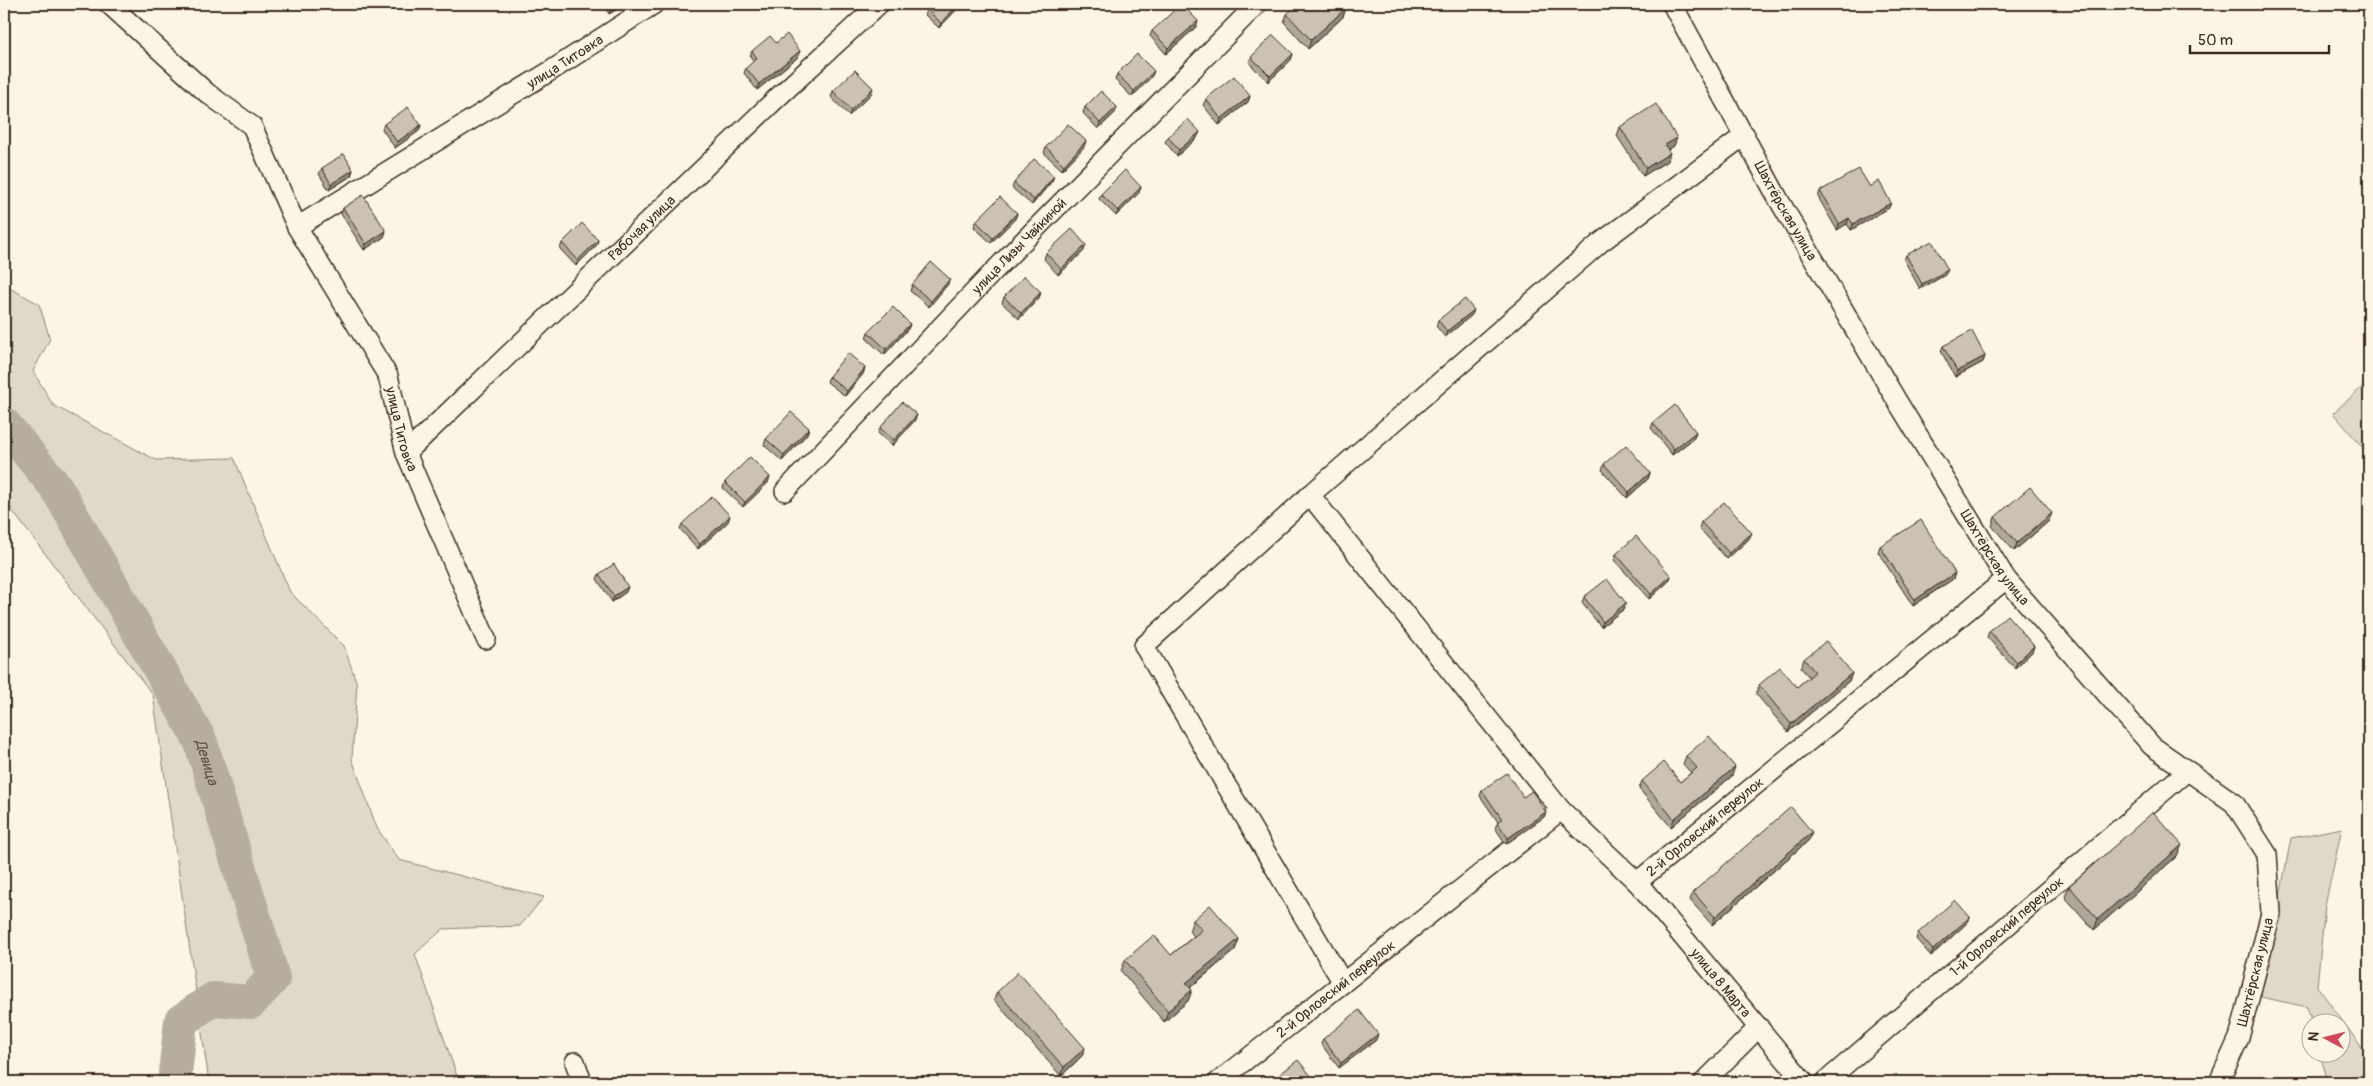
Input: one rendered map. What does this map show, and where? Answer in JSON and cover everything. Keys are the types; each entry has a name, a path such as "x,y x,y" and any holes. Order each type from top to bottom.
{"street":[{"name":"улица Титовка","path":"109,4 207,93 252,126 297,227 388,376 406,453 486,639"},
{"name":"улица Титовка","path":"297,227 552,70 654,4"},
{"name":"Рабочая улица","path":"406,453 777,98 879,4"},
{"name":"улица Лизы Чайкиной","path":"785,491 994,271 1256,4"},
{"name":"Шахтёрская улица","path":"1672,4 1780,202 1897,401 2006,579 2152,746 2234,803 2266,854 2270,913 2239,1038 2219,1082"},
{"path":"1343,982 1144,646 1310,495 1600,243 1745,135"},
{"path":"1310,495 1561,810"},
{"name":"2-й Орловский переулок","path":"1218,1082 1561,810 1637,882 2006,579"},
{"name":"1-й Орловский переулок","path":"1825,1082 2187,771"},
{"name":"улица 8 Марта","path":"1637,882 1804,1082"},
{"path":"1704,1082 1759,1027"},
{"path":"575,1062 582,1082"}],"shaded area":[{"path":"4,285 39,304 50,339 33,371 53,405 156,460 234,458 290,592 344,646 357,684 352,759 377,828 399,860 544,897 520,926 443,929 415,954 459,1082 209,1082 153,695 4,500"},
{"path":"2369,381 2369,455 2333,413"},
{"path":"2342,828 2325,905 2317,986 2337,1014 2309,1014 2307,1007 2261,997 2291,838"},
{"path":"2350,1031 2368,1056 2367,1082 2328,1082 2323,1064 2350,1064"}],"building":[{"path":"608,4 618,4 611,8"},
{"path":"932,4 959,4 941,23 927,9"},
{"path":"1181,4 1198,21 1168,48 1152,31"},
{"path":"1298,4 1342,4 1346,8 1311,40 1287,14"},
{"path":"787,34 800,51 759,84 746,68 757,58 752,51 770,36 776,43"},
{"path":"1273,35 1293,54 1270,76 1251,57"},
{"path":"1137,54 1154,71 1134,91 1117,74"},
{"path":"855,70 873,88 851,110 833,91"},
{"path":"1234,76 1250,96 1221,119 1206,99"},
{"path":"1101,91 1117,107 1100,123 1085,107"},
{"path":"1656,104 1677,138 1665,145 1670,153 1646,168 1620,127"},
{"path":"408,107 421,125 397,142 384,124"},
{"path":"1188,119 1200,132 1179,150 1168,137"},
{"path":"1068,124 1086,141 1064,165 1046,147"},
{"path":"344,154 353,170 331,184 322,168"},
{"path":"1034,159 1054,176 1034,200 1014,183"},
{"path":"1859,169 1870,187 1879,181 1891,203 1853,224 1849,218 1839,224 1820,191"},
{"path":"1125,170 1141,187 1118,211 1101,194"},
{"path":"363,195 386,231 366,244 343,208"},
{"path":"1000,197 1017,213 993,238 976,221"},
{"path":"582,223 598,240 578,260 562,243"},
{"path":"1072,229 1086,245 1061,269 1046,253"},
{"path":"1932,241 1948,270 1922,284 1906,255"},
{"path":"931,262 950,279 931,301 912,285"},
{"path":"1024,276 1041,292 1021,313 1004,297"},
{"path":"1465,299 1474,310 1447,331 1438,320"},
{"path":"893,307 910,324 886,349 868,332"},
{"path":"1972,331 1985,356 1957,371 1943,346"},
{"path":"848,353 865,368 847,391 829,376"},
{"path":"902,402 917,415 894,440 880,428"},
{"path":"1675,405 1696,432 1674,449 1653,423"},
{"path":"791,412 809,428 784,455 766,439"},
{"path":"1626,445 1650,473 1629,492 1604,464"},
{"path":"750,457 770,477 745,502 725,482"},
{"path":"2030,487 2052,513 2017,543 1995,517"},
{"path":"712,496 730,516 700,544 682,524"},
{"path":"1724,502 1752,533 1729,553 1701,522"},
{"path":"1921,520 1955,573 1915,600 1880,546"},
{"path":"1636,536 1671,576 1651,594 1616,554"},
{"path":"614,564 628,587 614,596 599,574"},
{"path":"1607,579 1626,603 1603,622 1584,597"},
{"path":"2007,615 2034,646 2017,662 1989,631"},
{"path":"1826,641 1852,673 1791,724 1759,685 1780,667 1797,687 1815,672 1804,659"},
{"path":"1709,736 1735,767 1674,819 1642,781 1664,762 1680,782 1697,768 1686,756"},
{"path":"1507,773 1523,797 1532,791 1546,812 1508,838 1497,822 1502,819 1482,790"},
{"path":"1791,807 1812,832 1715,917 1693,892"},
{"path":"2153,812 2182,845 2098,919 2069,886"},
{"path":"1955,900 1970,917 1933,950 1918,933"},
{"path":"1210,905 1239,939 1186,983 1192,990 1168,1011 1125,960 1154,935 1171,955 1202,930 1193,920"},
{"path":"1018,972 1085,1048 1064,1067 997,992"},
{"path":"1359,1010 1378,1034 1341,1063 1323,1039"},
{"path":"1298,1060 1316,1082 1270,1082"}],"waterway":[{"name":"Девица","path":"4,424 56,487 200,740 273,978 251,1002 213,999 181,1021 174,1082"}]}
